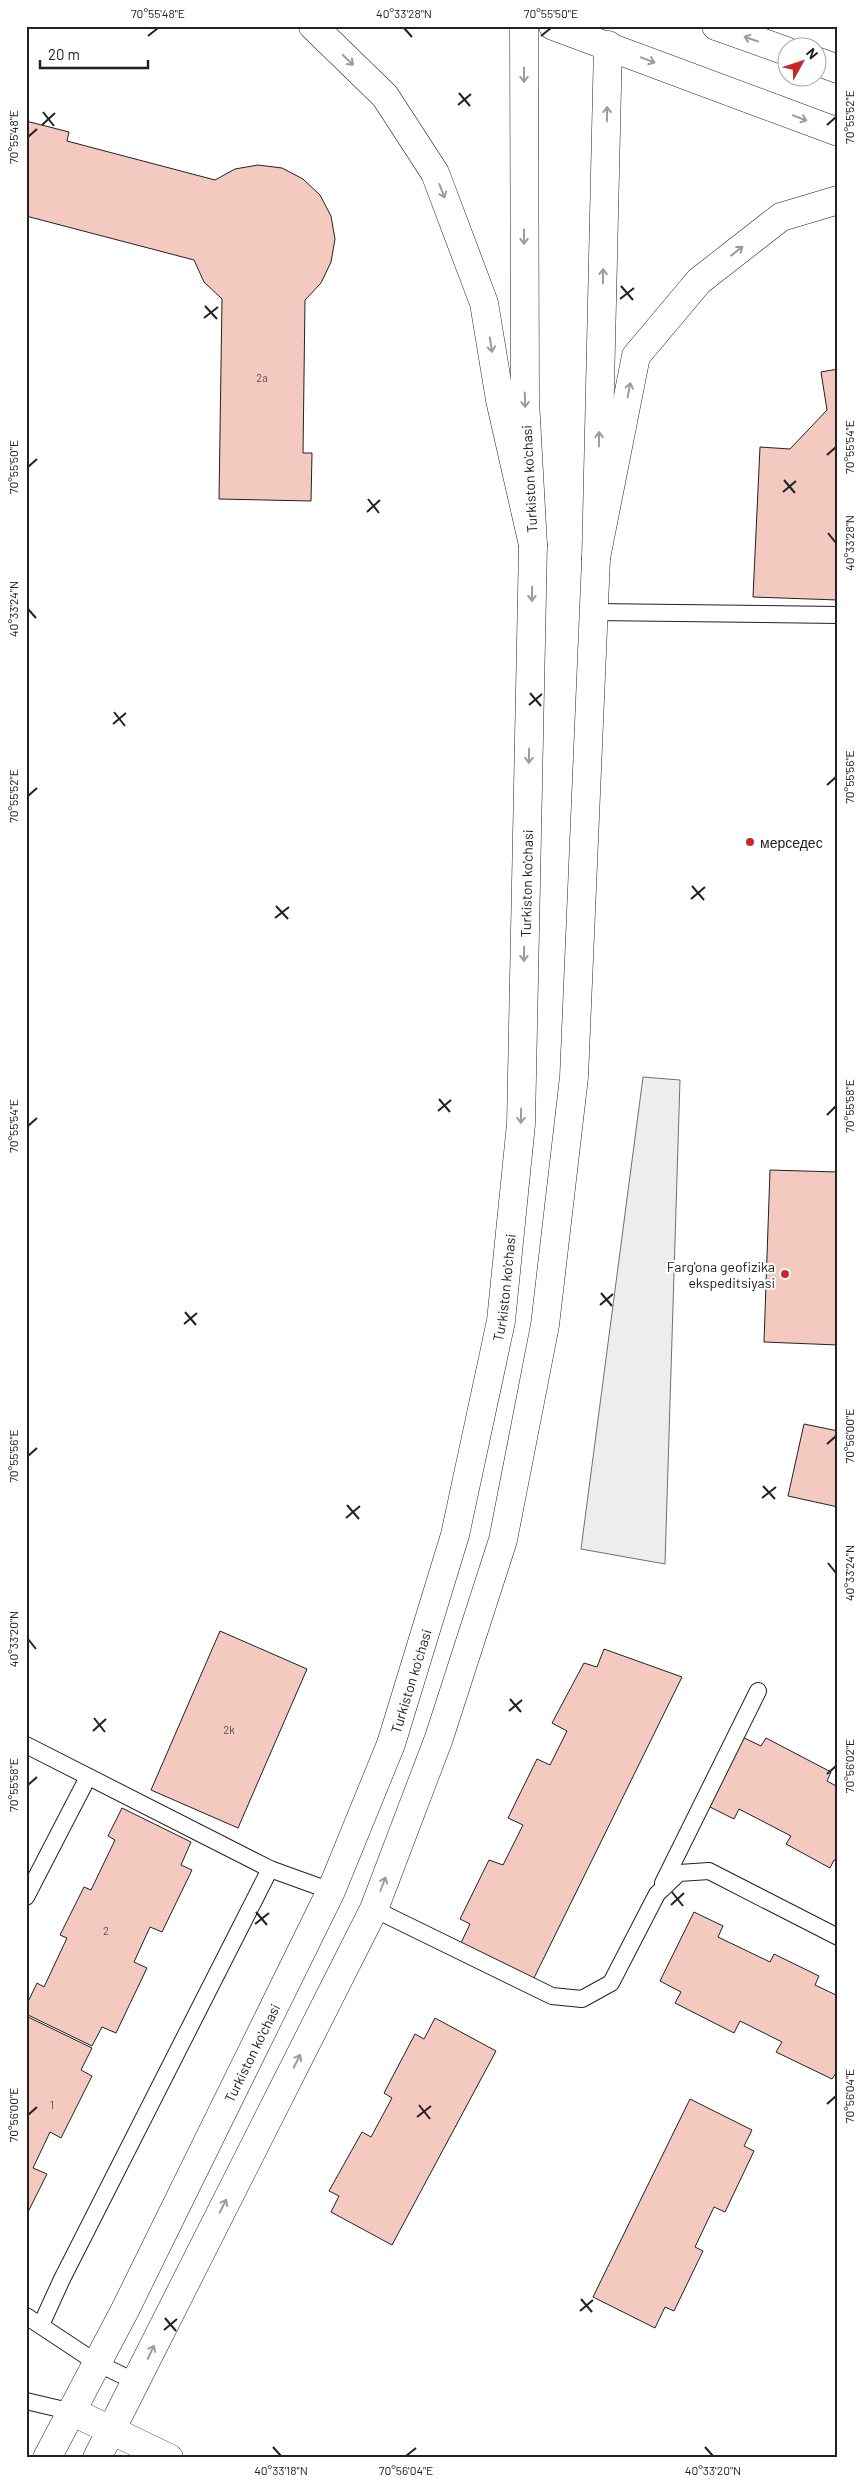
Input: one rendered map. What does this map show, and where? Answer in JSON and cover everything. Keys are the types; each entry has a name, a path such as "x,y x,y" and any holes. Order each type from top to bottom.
{"main road":[{"path":"313,26 385,96 436,173 484,303 500,400 533,545"},
{"name":"Turkiston ko'chasi","path":"47,2458 73,2412 331,1891 391,1744 456,1535 501,1321 521,1124 533,545 525,400 524,26"},
{"path":"553,26 609,36 838,132"},
{"path":"716,26 776,47"},
{"path":"97,2458 374,1909 439,1738 503,1540 545,1324 574,1077 596,558 609,36"},
{"path":"826,65 838,69"},
{"path":"596,558 636,356 699,281 780,217 838,200"},
{"path":"73,2412 169,2458"}],"lane":[{"path":"593,612 838,615"},
{"path":"374,1909 552,1996 582,1999 612,1983 758,1690"},
{"path":"26,1745 270,1869 331,1891"},
{"path":"26,1897 88,1777"},
{"path":"41,2325 62,2279 270,1869"},
{"path":"657,1894 680,1873 709,1871 838,1937"},
{"path":"26,2316 97,2363 136,2382"},
{"path":"26,2401 73,2412"}],"shaded area":[{"path":"643,1077 680,1080 665,1564 581,1549"}],"building":[{"path":"26,121 69,132 67,141 215,180 235,169 258,165 282,168 303,179 320,195 331,216 335,239 331,262 321,283 305,300 303,453 312,453 311,501 219,499 222,299 204,282 194,260 26,216"},
{"path":"838,369 838,600 753,597 760,447 790,449 827,410 821,372"},
{"path":"770,1170 838,1172 838,1345 764,1342"},
{"path":"804,1424 838,1431 838,1507 788,1496"},
{"path":"220,1631 307,1669 238,1828 151,1790"},
{"path":"604,1649 682,1677 533,1980 460,1945 470,1924 460,1919 489,1860 503,1865 523,1825 508,1818 537,1759 550,1765 567,1731 552,1723 584,1663 597,1667"},
{"path":"740,1736 761,1746 766,1738 831,1772 827,1781 838,1787 838,1861 834,1860 830,1868 786,1844 791,1836 739,1809 734,1819 704,1804"},
{"path":"122,1808 191,1842 181,1865 192,1870 162,1932 150,1927 134,1962 147,1968 116,2033 102,2027 92,2046 26,2014 26,2006 37,1983 44,1987 67,1938 60,1935 84,1887 91,1890 115,1840 108,1836"},
{"path":"694,1912 723,1926 718,1937 770,1962 774,1954 819,1976 815,1985 838,1996 838,2070 832,2079 776,2052 782,2042 740,2021 734,2033 675,2003 681,1992 660,1981"},
{"path":"26,2016 92,2048 81,2070 92,2076 61,2138 50,2132 33,2168 47,2174 26,2216"},
{"path":"435,2018 496,2051 392,2245 331,2212 339,2196 329,2191 362,2132 371,2137 392,2098 384,2093 415,2034 424,2039"},
{"path":"690,2099 752,2130 744,2146 754,2151 725,2212 714,2207 695,2247 703,2251 674,2311 665,2307 655,2328 593,2297"}],"place":[{"name":"мерседес","path":"750,842"},
{"name":"Farg'ona geofizika ekspeditsiyasi","path":"785,1274"}]}
